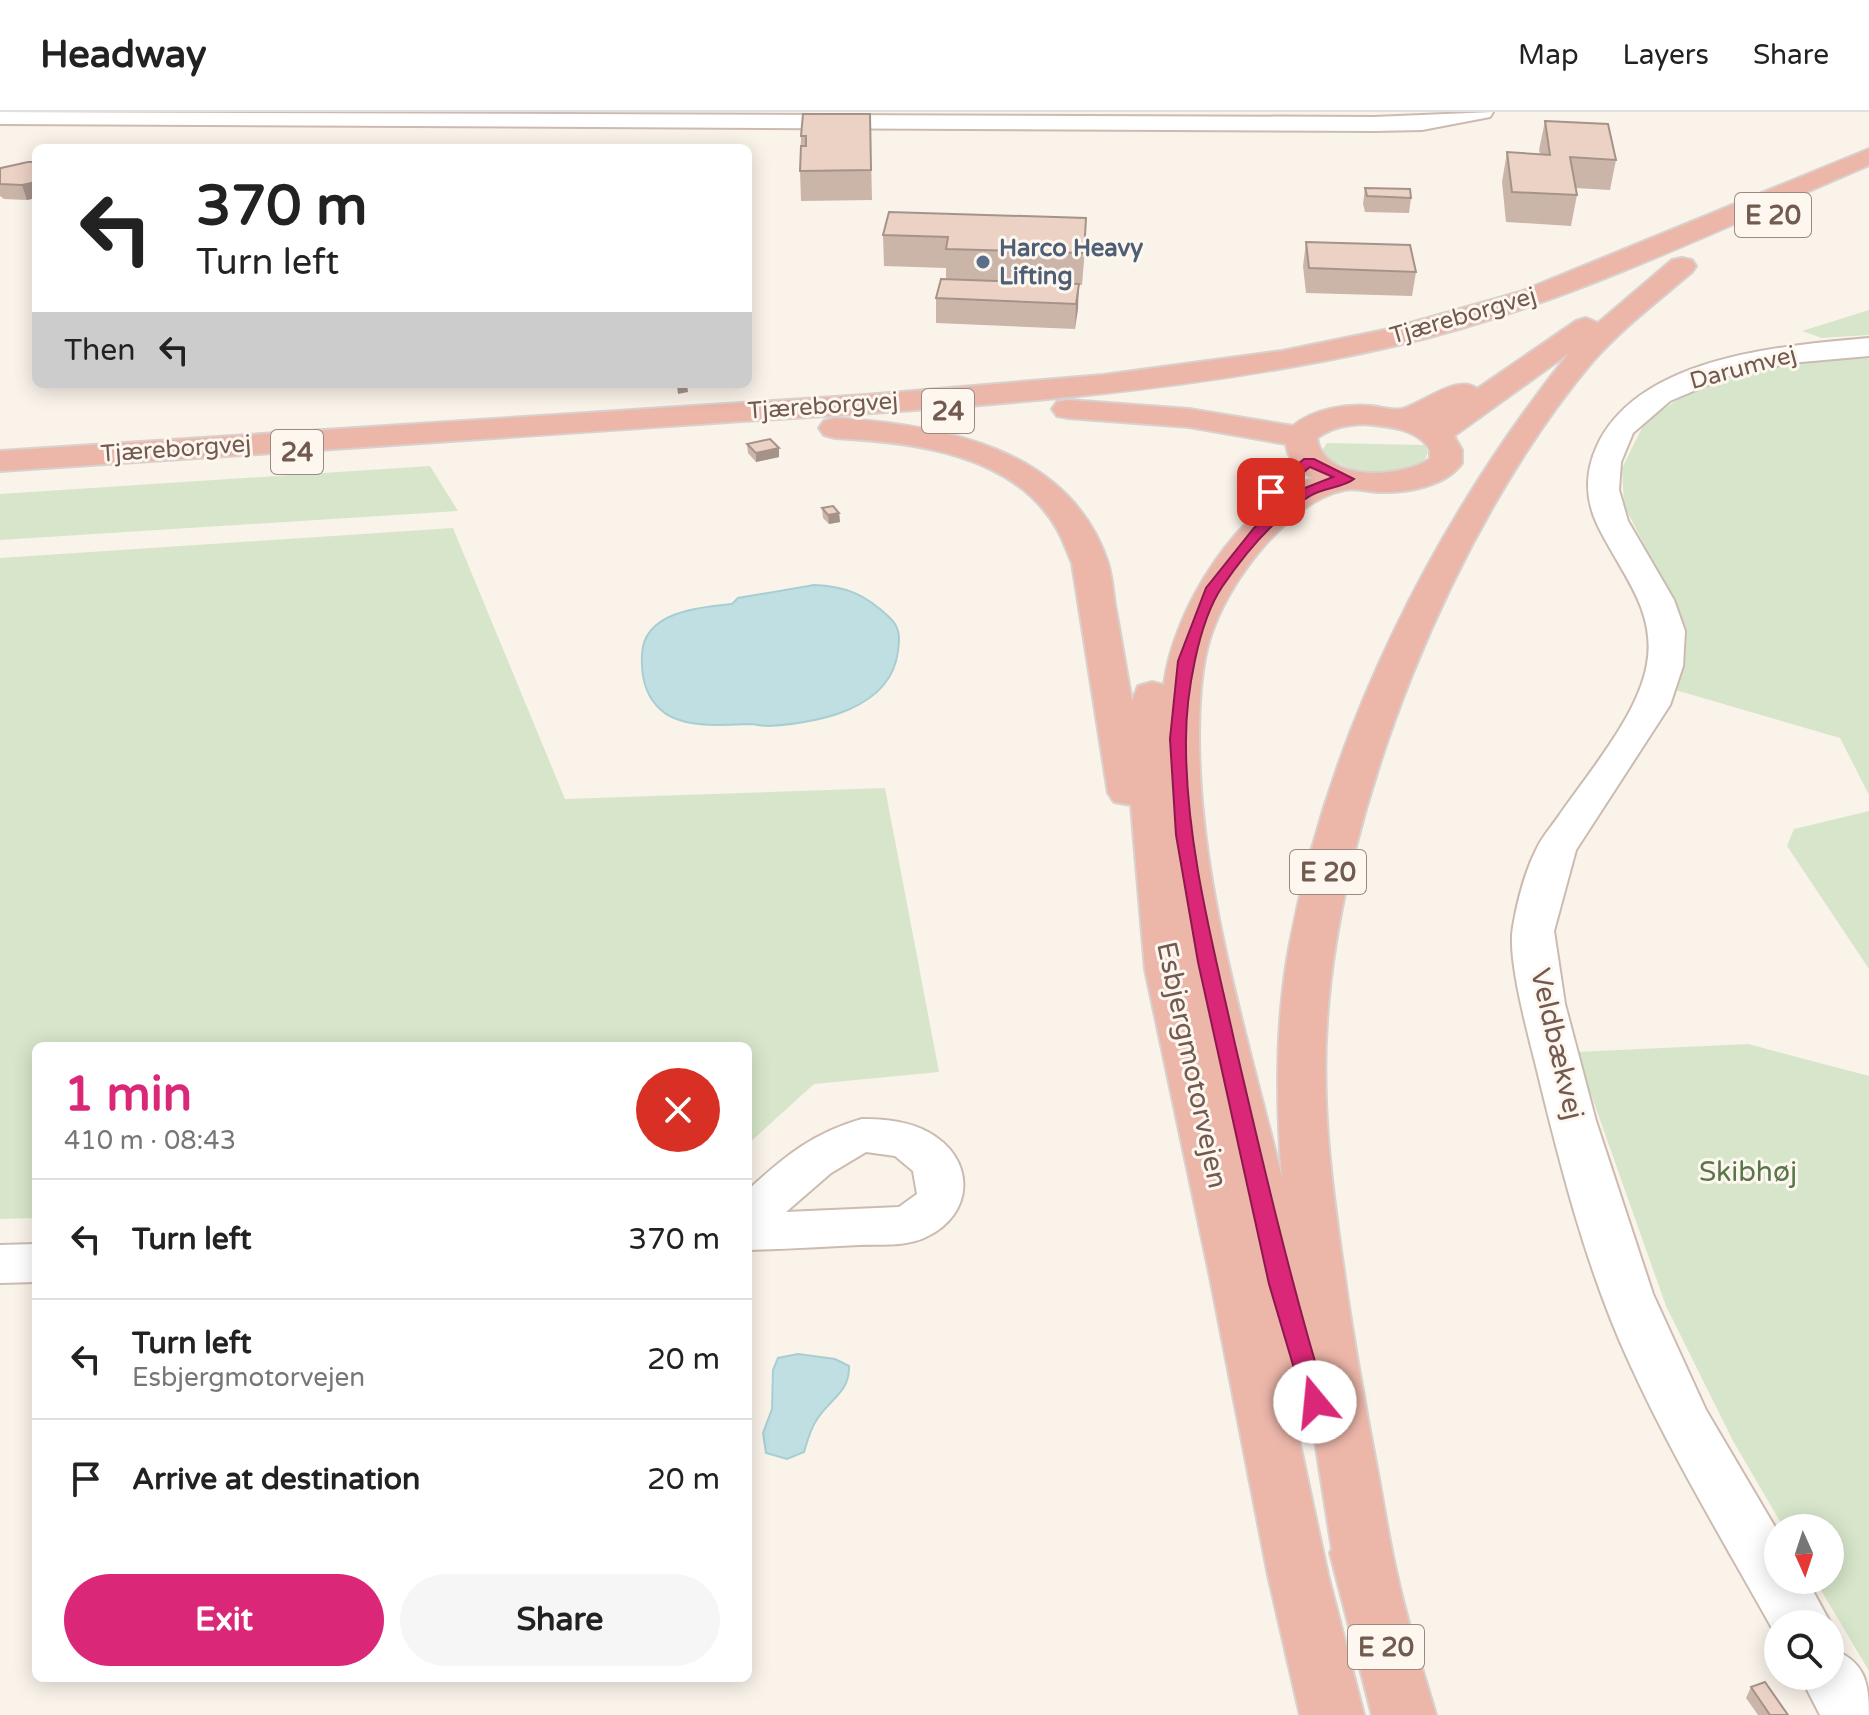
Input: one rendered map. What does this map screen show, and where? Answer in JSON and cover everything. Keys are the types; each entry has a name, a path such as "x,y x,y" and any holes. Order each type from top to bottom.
{"highway":[{"name":"Tjæreborgvej","path":"0,461 865,404 1163,377 1282,360 1394,337 1530,298 1760,199 1869,156"},
{"name":"E 20","path":"1436,435 1648,283 1768,217 1869,173"},
{"name":"Tjæreborgvej","path":"1399,420 1433,409 1461,394 1600,299 1760,199"},
{"name":"E 20","path":"1367,1579 1312,1254 1304,1153 1303,1021 1329,868 1354,787 1400,665 1434,590 1484,497 1545,403 1581,356 1682,266"},
{"name":"24","path":"865,404 1088,401 1195,409 1317,451"},
{"name":"24","path":"593,433 1003,409 1135,413 1258,428 1317,451"},
{"name":"E 20","path":"1317,451 1348,416 1399,420"},
{"path":"1317,451 1389,483 1426,477 1446,463 1448,453 1436,435 1399,420"},
{"path":"593,433 813,427 891,432 959,445 995,459 1023,473 1051,495 1074,524 1090,563 1133,827 1168,969"},
{"name":"Tjæreborgvej","path":"0,471 593,433"},
{"name":"Esbjergmotorvejen","path":"1332,1715 1298,1575 1237,1277 1168,969 1147,764 1156,662 1171,619 1194,571 1224,535 1317,451 1326,482 1305,493 1259,531 1213,588 1185,661 1178,739 1185,835 1210,977 1280,1284 1404,1715"}],"street":[{"path":"0,117 1374,124 1422,123 1482,112"},
{"name":"Darumvej","path":"1605,462 1620,429 1631,416 1682,383 1754,360 1869,347"},
{"name":"Veldbækvej","path":"1605,462 1603,490 1612,521 1657,600 1667,631 1665,666 1652,705 1556,850 1533,931 1543,1004 1573,1121 1627,1294 1654,1360 1687,1426 1793,1610"},
{"path":"0,1264 32,1263"},
{"path":"1839,1690 1853,1715"}],"green space":[{"path":"1869,310 1869,335 1822,338 1802,331"},
{"path":"1869,354 1869,795 1840,738 1672,689 1679,614 1624,505 1622,468 1646,420 1699,386 1784,362"},
{"path":"1327,443 1425,445 1428,452 1422,463 1410,470 1378,473 1361,471 1331,460 1321,452"},
{"path":"430,466 458,511 0,540 0,494"},
{"path":"453,528 565,799 885,788 939,1072 814,1084 752,1140 752,1042 32,1042 32,1218 0,1219 0,558"},
{"path":"1869,811 1869,969 1787,846 1794,829"},
{"name":"Skibhøj","path":"1748,1044 1869,1076 1869,1671 1844,1629 1844,1610 1833,1610 1823,1594 1844,1594 1844,1514 1776,1514 1733,1441 1666,1306 1576,1052"}],"water":[{"path":"814,585 836,587 864,597 889,617 897,628 899,646 892,671 882,687 867,700 829,717 768,726 692,723 670,716 651,698 645,685 642,655 652,629 662,621 689,610 732,604 738,598"},
{"path":"798,1354 835,1359 849,1366 846,1383 814,1425 804,1452 787,1459 766,1453 763,1433 772,1409 773,1370 778,1358"}],"building":[{"path":"803,114 870,114 871,170 800,171 801,146 806,146 806,136 801,136"},
{"path":"1545,121 1608,124 1616,160 1570,157 1577,195 1512,192 1507,152 1550,155"},
{"path":"32,162 32,183 0,184 1,168"},
{"path":"1365,188 1410,189 1411,198 1367,196"},
{"path":"889,212 1086,218 1084,253 946,249 948,237 883,235"},
{"path":"1306,242 1410,245 1416,272 1309,268"},
{"path":"941,279 1079,284 1076,304 936,298"},
{"path":"770,439 779,448 756,453 747,444"},
{"path":"833,506 839,513 828,515 822,508"},
{"path":"1764,1682 1764,1690 1771,1690 1788,1715 1770,1715 1751,1687"}],"place":[{"name":"Harco Heavy Lifting","path":"983,262"}],"route":[{"path":"1271,492 1309,461 1348,479 1326,482 1280,512 1259,531 1213,588 1185,661 1178,739 1185,835 1207,962 1280,1284 1315,1402"}]}
